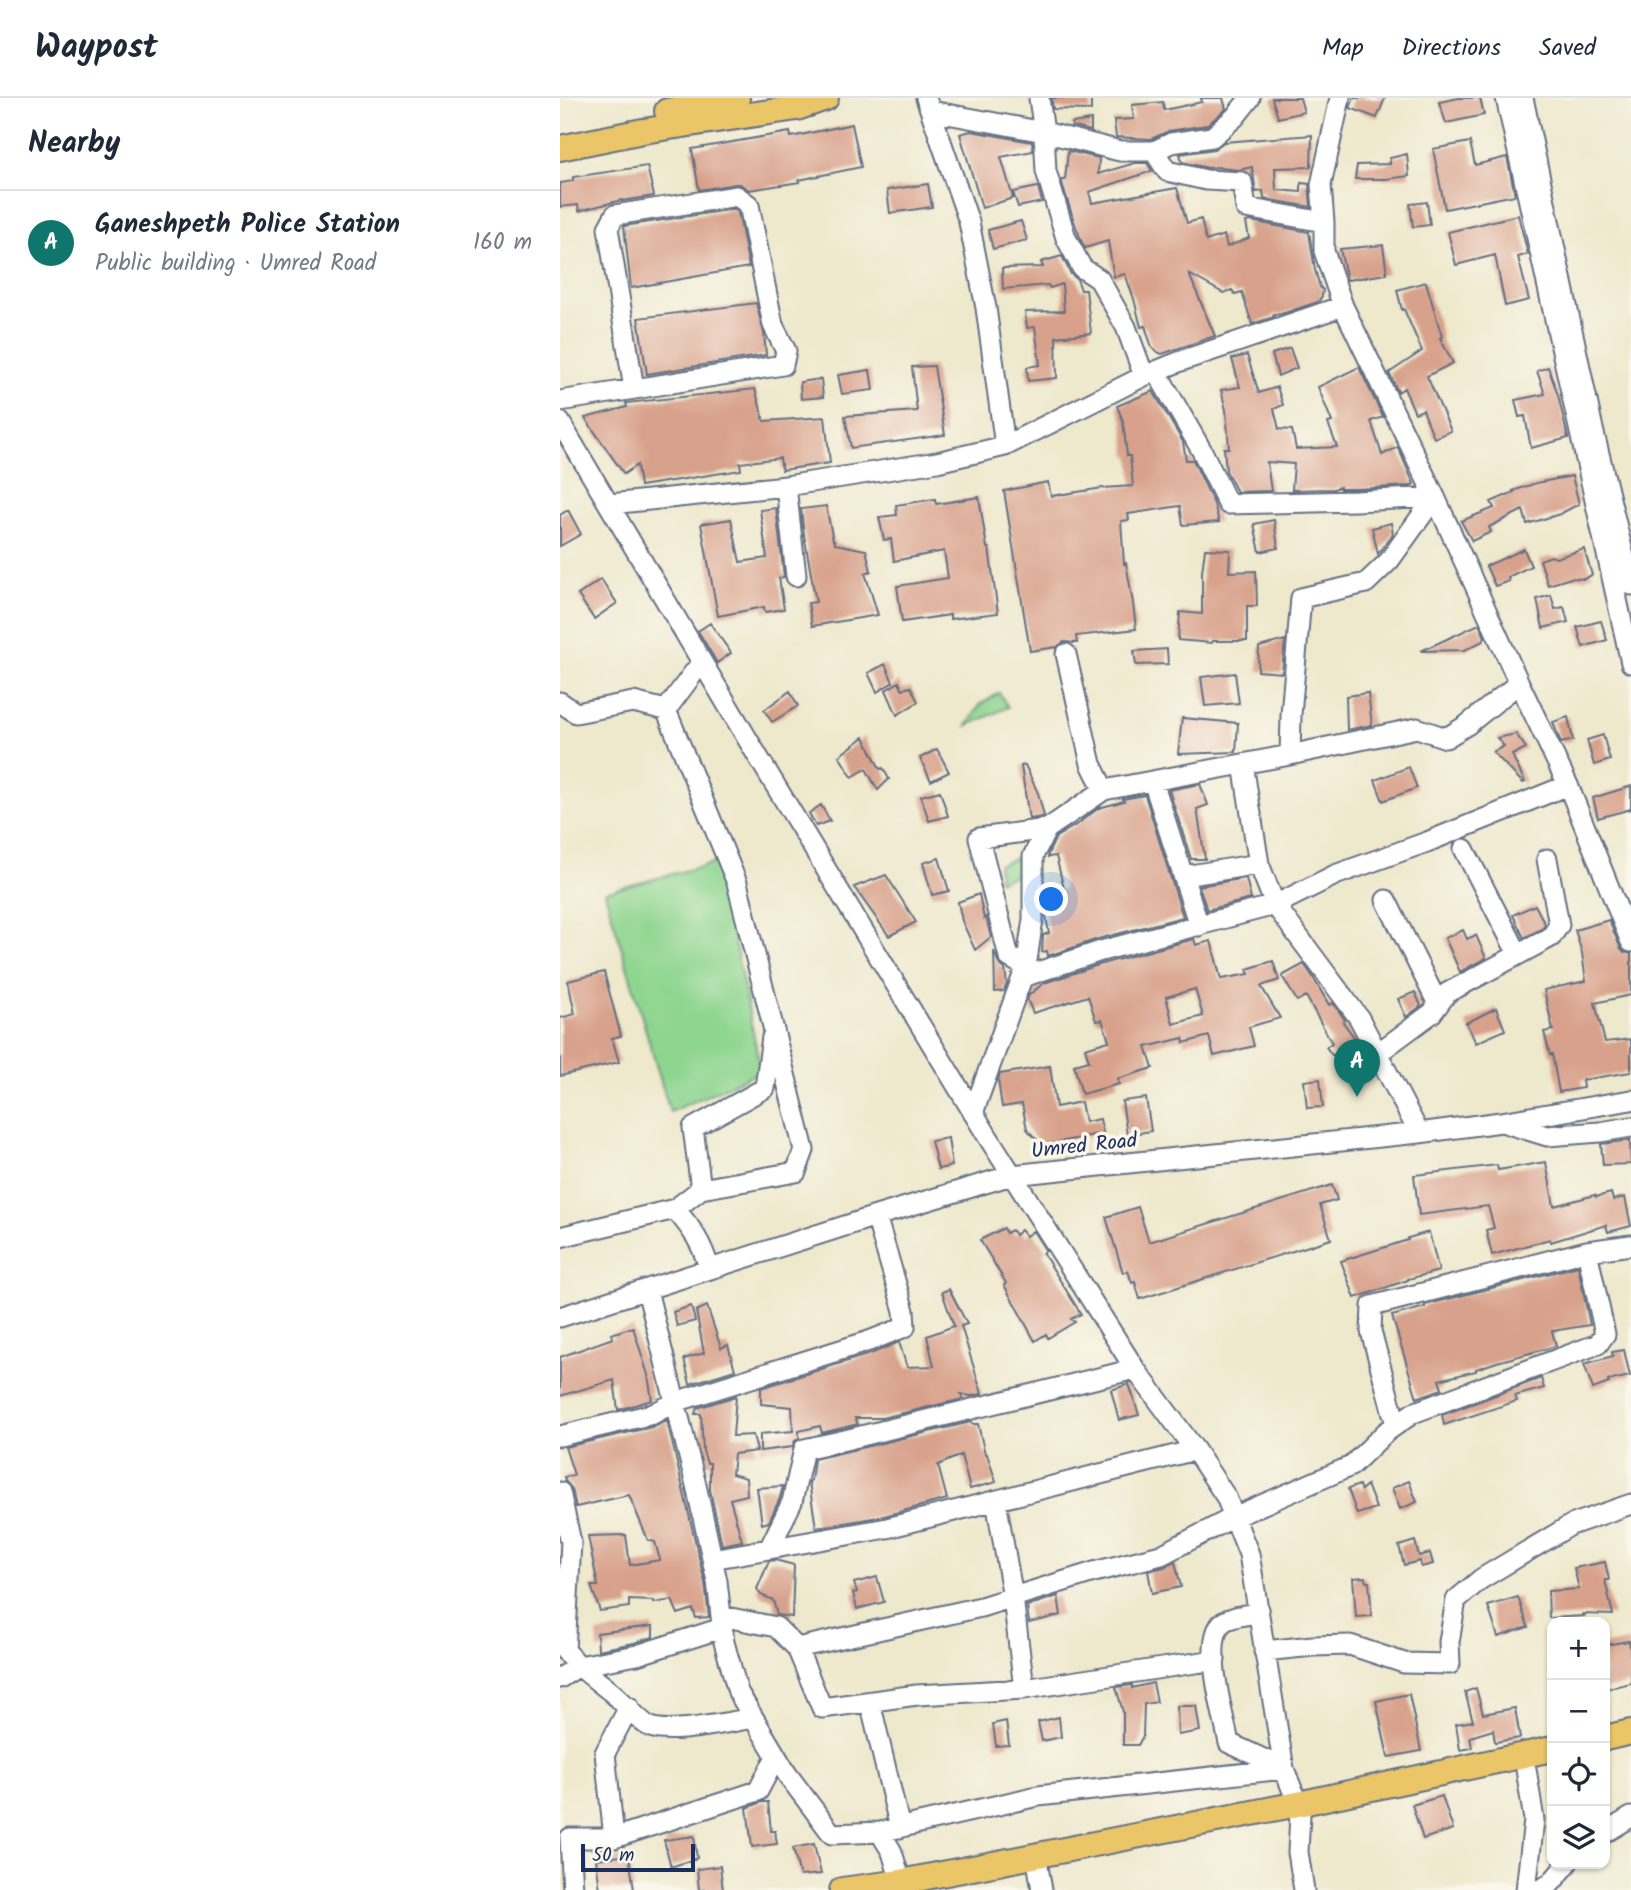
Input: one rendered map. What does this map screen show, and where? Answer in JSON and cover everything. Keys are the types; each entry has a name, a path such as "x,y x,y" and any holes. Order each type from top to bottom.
{"main road":[{"path":"560,131 697,102 737,98"},
{"path":"560,148 643,131 797,108 827,98"},
{"path":"1610,1737 1631,1732"},
{"path":"1610,1751 1631,1747"},
{"path":"933,1890 1039,1872 1547,1750"},
{"path":"1299,1809 1547,1764"},
{"path":"842,1890 1039,1872"}],"street":[{"path":"1039,98 1046,171 1066,238 1082,268 1099,279 1150,374 1202,451 1228,503 1356,501 1435,496"},
{"path":"929,104 1120,151 1154,151 1171,143 1212,137 1235,117 1250,98"},
{"path":"1340,98 1321,185 1324,251 1343,306 1435,496 1567,785 1631,942"},
{"path":"1506,98 1631,663"},
{"path":"1523,98 1593,429 1631,585"},
{"path":"929,104 969,222 986,308 1004,446"},
{"path":"1154,151 1167,171 1206,180 1242,182 1246,208 1324,222"},
{"path":"560,401 783,365 786,351 773,325 749,205 737,197 615,215 608,228 634,389"},
{"path":"610,504 786,486 937,462 1004,446 1150,374 1343,306"},
{"path":"560,422 973,1113 1135,1369 1226,1497 1248,1554 1284,1769 1299,1809 1298,1852 1304,1890"},
{"path":"786,486 796,576"},
{"path":"1290,755 1301,598 1366,583 1389,561 1435,496"},
{"path":"1066,654 1091,764 1104,790"},
{"path":"666,710 698,667"},
{"path":"1025,972 1009,957 979,838 1047,829 1104,790 1417,728 1446,738 1467,725 1519,683"},
{"path":"560,702 576,713 633,702 666,710"},
{"path":"560,1237 675,1209 701,1189 796,1172 804,1150 737,883 666,710"},
{"path":"1243,764 1259,864 1275,905 1359,1018 1419,1133"},
{"path":"1153,780 1199,926"},
{"path":"1025,972 1275,905 1335,875 1427,842 1567,785"},
{"path":"973,1113 1025,972 1033,919 1033,856 1047,829"},
{"path":"1464,849 1518,954"},
{"path":"1378,1053 1432,1013 1447,993 1551,937 1559,925 1547,859"},
{"path":"1184,876 1259,864"},
{"path":"1386,900 1438,1004"},
{"path":"701,1189 693,1128 765,1088 773,1026"},
{"name":"Umred Road","path":"560,1317 1012,1175 1419,1133 1631,1100"},
{"path":"1501,1122 1547,1136 1631,1127"},
{"path":"675,1209 691,1227 703,1248 709,1268"},
{"path":"560,1436 653,1414 675,1402 869,1341 905,1327 904,1311 876,1216"},
{"path":"1396,1425 1371,1331 1372,1306 1587,1251 1631,1245"},
{"path":"797,1648 981,1607 1094,1572 1161,1555 1234,1517 1351,1466 1386,1432 1413,1413 1598,1344 1605,1334 1587,1251"},
{"path":"647,1290 696,1485 712,1559 724,1642 738,1692 787,1774 832,1835 880,1832 1038,1796 1284,1769"},
{"path":"769,1549 792,1502 804,1448 1135,1369"},
{"path":"712,1559 887,1528 1195,1450"},
{"path":"560,1492 571,1542 563,1646 579,1666 650,1727 679,1729 753,1718"},
{"path":"996,1501 1013,1597 1024,1689"},
{"path":"1264,1651 1350,1645 1404,1663 1450,1664 1449,1642 1455,1600 1481,1579 1571,1525 1631,1504"},
{"path":"1258,1613 1227,1620 1221,1625 1215,1638 1217,1687 1228,1743 1284,1769"},
{"path":"560,1678 579,1666 638,1655 722,1622 776,1626 797,1648 822,1708 917,1695 1024,1689 1214,1660"},
{"path":"870,1702 900,1828"},
{"path":"614,1838 605,1753 629,1707"},
{"path":"573,1890 570,1838 614,1838 758,1791 776,1757"},
{"path":"1526,1769 1534,1820 1526,1890"},
{"path":"1610,1830 1631,1817"},
{"path":"880,1832 892,1852 905,1886"},
{"path":"1541,1890 1563,1869"}],"green space":[{"path":"999,693 1008,707 967,726 980,705"},
{"path":"1021,856 1028,871 999,881 998,865"},
{"path":"718,862 761,1071 670,1112 605,892"}],"building":[{"path":"1051,98 1091,98 1091,110 1053,109"},
{"path":"1201,98 1223,98 1226,109 1207,125 1169,131 1151,139 1116,137 1114,120 1134,119 1132,105 1163,102 1164,110 1202,102"},
{"path":"1272,98 1300,98 1304,112 1278,118"},
{"path":"1354,98 1385,98 1377,118 1350,108"},
{"path":"1480,98 1484,115 1446,123 1439,102"},
{"path":"1091,120 1091,131 1072,126 1072,123"},
{"path":"852,124 861,167 799,180 800,182 749,190 736,184 699,190 692,149 790,132 791,137"},
{"path":"971,131 1032,142 1033,151 1001,157 1013,198 982,208 960,134"},
{"path":"1312,135 1311,167 1275,168 1276,190 1301,192 1301,183 1309,184 1311,207 1264,199 1263,191 1256,192 1252,167 1239,170 1208,168 1182,162 1180,154 1214,149 1224,142"},
{"path":"1470,142 1475,165 1507,157 1515,195 1445,209 1433,149"},
{"path":"1068,151 1099,158 1098,174 1135,163 1147,163 1152,171 1089,192 1092,203 1177,188 1187,223 1201,219 1206,241 1224,235 1227,247 1249,238 1246,222 1250,221 1309,232 1315,270 1323,290 1322,296 1318,302 1252,324 1242,292 1235,294 1232,290 1223,293 1189,274 1215,336 1162,354 1157,352 1152,348 1145,326 1141,327 1125,274 1114,277 1108,241 1085,248 1082,243 1062,183 1062,180 1065,180"},
{"path":"1407,154 1409,176 1355,179 1357,165 1390,164 1390,158"},
{"path":"647,166 654,196 622,200 579,211 578,205 560,207 560,183 573,181 573,177"},
{"path":"928,184 932,207 890,213 887,190"},
{"path":"1038,187 1042,202 1018,207 1013,192"},
{"path":"1427,202 1430,225 1413,227 1410,204"},
{"path":"734,209 738,212 749,267 631,288 624,226"},
{"path":"1518,215 1528,254 1518,257 1529,300 1505,306 1495,255 1456,265 1448,232"},
{"path":"1021,221 1027,240 993,249 988,230"},
{"path":"1383,245 1387,274 1347,280 1340,249"},
{"path":"1062,256 1081,290 1086,290 1091,333 1056,337 1057,378 1028,381 1027,367 1040,365 1035,327 1027,328 1025,312 1064,311 1062,284 1050,288 1048,285 1003,289 1002,268 1043,267 1041,262"},
{"path":"1426,282 1442,337 1440,338 1453,363 1427,376 1451,431 1434,438 1423,410 1415,413 1404,388 1398,392 1389,373 1422,351 1404,309 1402,310 1397,290"},
{"path":"756,303 764,333 766,355 647,374 638,318"},
{"path":"1290,348 1297,368 1278,376 1272,354"},
{"path":"1247,355 1259,393 1277,387 1283,405 1274,409 1279,429 1292,430 1296,449 1337,447 1328,423 1332,422 1318,387 1359,367 1383,417 1371,421 1382,455 1398,447 1414,484 1356,489 1340,487 1292,490 1294,464 1267,462 1271,491 1237,492 1226,471 1224,448 1229,448 1226,410 1221,390 1240,387 1232,359"},
{"path":"934,366 945,435 851,448 845,416 917,411 912,367"},
{"path":"1548,367 1568,438 1531,448 1525,416 1519,417 1515,400 1545,394 1537,371"},
{"path":"870,370 873,390 842,394 838,375"},
{"path":"821,379 823,397 801,399 800,382"},
{"path":"755,389 764,421 825,417 830,463 782,470 780,458 740,463 741,470 640,486 637,465 624,474 585,418 627,407 626,403"},
{"path":"1153,391 1183,442 1186,460 1193,460 1214,504 1219,522 1183,525 1180,506 1128,514 1129,520 1121,521 1124,564 1126,563 1136,629 1076,636 1077,643 1064,642 1057,647 1030,651 1004,491 1048,482 1051,496 1133,486 1123,421 1117,406"},
{"path":"1572,476 1579,504 1560,514 1527,524 1523,510 1489,527 1491,532 1472,541 1461,521 1494,508 1491,502 1513,491"},
{"path":"979,497 998,613 950,619 950,615 902,622 897,586 948,578 944,551 894,561 891,539 884,540 879,517 897,515 896,505 935,499 936,504"},
{"path":"826,506 835,544 866,550 871,571 865,573 878,615 812,626 808,603 816,602 801,509"},
{"path":"776,508 784,577 779,578 784,609 765,612 764,607 718,616 701,524 731,519 740,562 767,558 760,510"},
{"path":"568,510 581,534 560,546 560,515"},
{"path":"1274,520 1278,548 1260,552 1254,524"},
{"path":"1391,523 1393,534 1378,554 1372,528"},
{"path":"1205,549 1230,550 1229,572 1256,571 1257,606 1247,606 1247,641 1212,643 1178,640 1180,612 1202,614"},
{"path":"1524,549 1531,566 1508,577 1509,581 1495,586 1486,566"},
{"path":"1584,549 1592,575 1584,579 1571,578 1548,585 1540,560"},
{"path":"601,579 617,603 594,619 578,595"},
{"path":"1551,595 1555,609 1564,607 1568,622 1543,628 1537,599"},
{"path":"1601,621 1607,640 1583,647 1577,627"},
{"path":"710,623 731,653 717,663 698,631"},
{"path":"1479,624 1485,637 1483,641 1465,650 1421,651"},
{"path":"1285,640 1282,673 1258,671 1259,647"},
{"path":"1167,649 1168,664 1136,665 1134,651"},
{"path":"885,664 893,682 877,692 868,673"},
{"path":"1235,673 1239,703 1205,706 1201,677"},
{"path":"899,682 902,689 911,687 918,702 897,715 886,690"},
{"path":"790,691 798,706 772,722 764,710"},
{"path":"1368,693 1372,725 1347,730 1346,696"},
{"path":"1568,717 1573,740 1561,743 1553,722"},
{"path":"1182,718 1238,723 1236,752 1178,754"},
{"path":"1516,734 1526,748 1512,755 1525,782 1523,783 1493,752 1504,746 1497,738"},
{"path":"1603,735 1610,760 1594,765 1587,740"},
{"path":"864,737 880,769 883,768 889,779 878,790 866,769 852,777 839,756"},
{"path":"937,749 949,772 931,781 920,758"},
{"path":"1025,765 1038,793 1044,816 1042,817 1029,819 1021,766"},
{"path":"1409,767 1417,788 1383,801 1375,780"},
{"path":"1200,784 1208,805 1197,809 1205,859 1191,859 1169,790"},
{"path":"1631,786 1631,809 1598,818 1593,798"},
{"path":"940,791 948,816 929,821 921,796"},
{"path":"1145,795 1183,917 1098,939 1048,956 1047,951 1042,952 1043,935 1049,933 1045,891 1064,889 1056,856 1048,857 1056,837 1099,808 1124,801 1123,799"},
{"path":"821,805 830,821 816,826 809,813"},
{"path":"939,858 949,891 932,895 923,863"},
{"path":"886,875 916,922 889,936 854,887"},
{"path":"1246,878 1251,899 1207,910 1199,886"},
{"path":"979,894 991,937 975,950 962,921 958,902"},
{"path":"1535,905 1545,924 1543,928 1524,938 1513,915"},
{"path":"1609,920 1620,947 1631,954 1631,995 1595,1003 1605,1042 1631,1039 1631,1072 1582,1080 1583,1088 1559,1092 1552,1054 1550,1055 1544,1032 1553,1030 1544,990 1586,981 1575,930"},
{"path":"1463,930 1467,939 1476,935 1486,958 1460,972 1445,938"},
{"path":"1194,939 1196,945 1211,941 1221,979 1249,974 1247,969 1273,961 1279,980 1261,986 1280,1018 1249,1027 1254,1046 1214,1056 1209,1036 1184,1043 1183,1038 1146,1047 1153,1068 1117,1079 1119,1084 1082,1094 1074,1065 1089,1061 1085,1048 1109,1041 1102,1020 1096,1021 1088,996 1033,1013 1027,999 1044,983","holes":["1195,989 1203,1016 1173,1024 1166,997"]},
{"path":"994,951 999,964 1005,969 1007,984 1004,991 995,992"},
{"path":"1304,964 1329,1005 1333,1003 1359,1044 1346,1055 1332,1055 1326,1047 1332,1043 1306,996 1297,1001 1282,976"},
{"path":"604,972 621,1036 612,1038 619,1062 560,1076 560,1018 575,1014 568,981"},
{"path":"1415,992 1421,1006 1406,1017 1398,999"},
{"path":"1496,1008 1505,1030 1476,1043 1466,1023"},
{"path":"1050,1066 1056,1107 1081,1102 1085,1122 1100,1119 1103,1133 1045,1145 1027,1129 1022,1104 1002,1107 998,1080 1000,1074"},
{"path":"1320,1079 1323,1107 1307,1108 1304,1081"},
{"path":"1146,1098 1151,1131 1127,1135 1122,1101"},
{"path":"948,1138 952,1166 938,1169 931,1141"},
{"path":"1630,1140 1631,1164 1603,1165 1601,1144"},
{"path":"1546,1162 1554,1206 1611,1193 1613,1200 1625,1197 1631,1226 1608,1232 1606,1225 1551,1242 1550,1239 1492,1255 1486,1230 1494,1228 1488,1206 1419,1215 1414,1175 1497,1165 1498,1170"},
{"path":"1332,1185 1337,1200 1320,1205 1331,1239 1140,1299 1135,1282 1132,1283 1128,1271 1123,1273 1106,1217 1138,1207 1149,1242"},
{"path":"1004,1228 1006,1233 1012,1230 1015,1235 1021,1230 1026,1236 1033,1231 1046,1251 1043,1253 1081,1314 1071,1319 1075,1322 1048,1338 1046,1334 1035,1341 1004,1285 1006,1283 980,1240"},
{"path":"1429,1232 1439,1271 1355,1298 1341,1261"},
{"path":"1578,1266 1590,1325 1552,1331 1556,1346 1439,1380 1442,1389 1417,1398 1392,1316"},
{"path":"949,1289 967,1324 961,1326 982,1394 961,1394 963,1399 882,1418 855,1418 858,1424 822,1433 820,1426 799,1431 799,1438 792,1447 760,1451 760,1434 793,1431 792,1407 761,1404 761,1388 873,1353 899,1342 907,1367 934,1366 927,1336 954,1326 942,1292"},
{"path":"691,1306 695,1321 677,1326 673,1312"},
{"path":"707,1306 721,1348 728,1345 735,1370 690,1384 684,1359 704,1353 696,1311"},
{"path":"633,1327 648,1375 652,1400 618,1410 614,1380 560,1396 560,1357 613,1338 611,1334"},
{"path":"1624,1350 1630,1376 1608,1381 1609,1383 1593,1389 1584,1364"},
{"path":"1541,1378 1544,1388 1515,1396 1517,1401 1444,1425 1442,1415"},
{"path":"1129,1384 1139,1415 1119,1420 1111,1390"},
{"path":"736,1396 733,1436 753,1435 757,1451 734,1454 732,1474 746,1478 747,1495 730,1499 742,1541 722,1545 710,1490 710,1463 707,1463 703,1451 701,1414 695,1414 697,1408"},
{"path":"667,1420 705,1583 709,1617 696,1618 693,1609 678,1614 672,1600 654,1603 629,1600 629,1607 600,1611 591,1586 598,1586 588,1536 626,1535 630,1565 660,1560 655,1542 648,1540 629,1495 576,1507 572,1489 564,1477 574,1475 565,1447 656,1426"},
{"path":"971,1422 978,1424 985,1454 996,1482 970,1489 961,1455 938,1465 947,1499 884,1516 816,1528 809,1482 814,1459"},
{"path":"1409,1481 1417,1502 1400,1509 1392,1488"},
{"path":"1359,1485 1361,1490 1367,1485 1376,1508 1357,1514 1348,1489"},
{"path":"783,1486 769,1522 762,1524 757,1488"},
{"path":"1415,1541 1419,1556 1430,1553 1433,1564 1421,1567 1420,1561 1404,1565 1399,1546"},
{"path":"769,1561 794,1565 792,1617 777,1615 773,1600 761,1595 757,1589"},
{"path":"1175,1562 1181,1587 1152,1593 1148,1571"},
{"path":"1605,1562 1609,1580 1605,1580 1613,1615 1549,1617 1548,1591 1579,1589 1574,1568"},
{"path":"877,1577 884,1602 857,1609 853,1593 857,1592 854,1583"},
{"path":"1365,1577 1366,1582 1369,1582 1372,1616 1356,1617 1353,1578"},
{"path":"1058,1596 1061,1615 1029,1623 1027,1606"},
{"path":"1518,1597 1528,1627 1498,1637 1488,1606"},
{"path":"653,1626 653,1637 598,1650 597,1633"},
{"path":"1629,1641 1631,1683 1610,1688 1610,1644"},
{"path":"1153,1683 1157,1702 1144,1704 1143,1736 1138,1745 1123,1745 1123,1712 1116,1687 1132,1685 1132,1688"},
{"path":"1476,1688 1483,1714 1515,1708 1520,1738 1495,1742 1493,1730 1470,1737 1472,1748 1460,1750 1456,1724 1473,1721 1465,1692"},
{"path":"1409,1694 1421,1751 1388,1757 1376,1701"},
{"path":"1177,1706 1196,1706 1200,1731 1178,1735"},
{"path":"1059,1717 1061,1737 1042,1741 1038,1722"},
{"path":"1006,1721 1009,1745 996,1746 993,1724"},
{"path":"1442,1796 1453,1829 1423,1839 1412,1805"},
{"path":"768,1802 771,1831 775,1831 777,1844 752,1847 747,1808"},
{"path":"694,1836 697,1858 671,1867 664,1840"},
{"path":"814,1844 821,1874 800,1876 793,1848"},
{"path":"629,1855 634,1890 600,1890 596,1859"},
{"path":"720,1866 723,1890 699,1890 697,1869"}],"place":[{"name":"Ganeshpeth Police Station","path":"1357,1097"}]}
